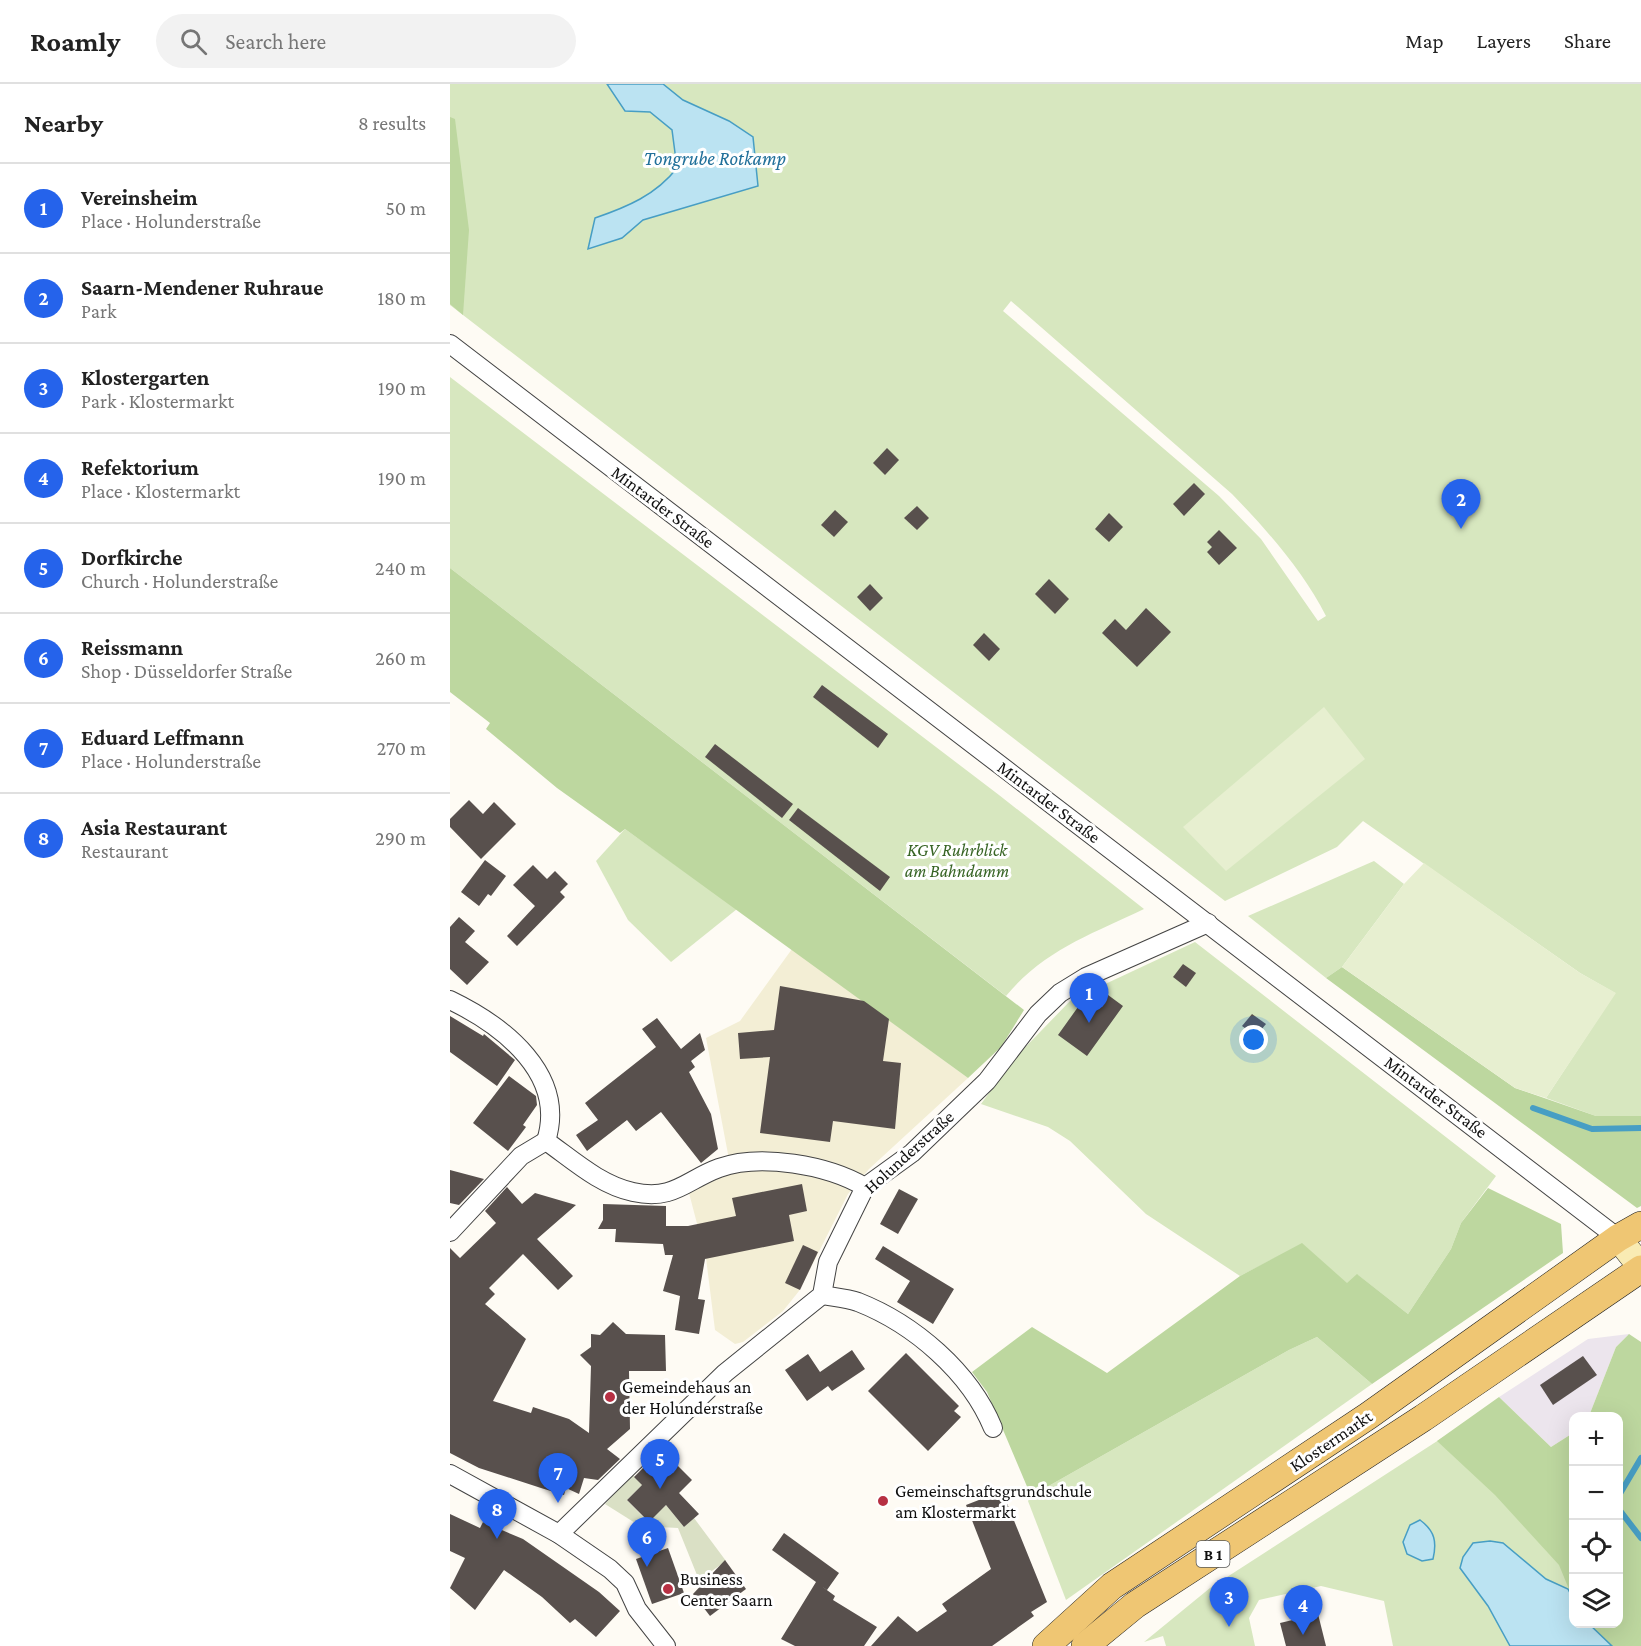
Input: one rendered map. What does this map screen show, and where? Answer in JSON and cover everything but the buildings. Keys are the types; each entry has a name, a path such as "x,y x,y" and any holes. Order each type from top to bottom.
{"main road":[{"name":"Mintarder Straße","path":"1630,1232 1641,1268"},
{"name":"Klostermarkt","path":"1046,1646 1112,1586 1368,1416 1630,1232"},
{"name":"Klostermarkt","path":"1085,1646 1135,1605 1424,1418 1641,1268"}],"street":[{"name":"Mintarder Straße","path":"450,344 1208,923 1630,1232"},
{"name":"Holunderstraße","path":"822,1295 828,1262 866,1187 912,1154 987,1081 1038,1014 1060,993 1086,977 1208,923"},
{"path":"450,1000 488,1021 525,1051 549,1098 552,1121 546,1141 521,1156 450,1232"},
{"path":"546,1141 602,1181 632,1192 658,1194 683,1188 718,1168 751,1161 790,1163 850,1178 866,1187"},
{"path":"560,1534 725,1373 822,1295 856,1301 900,1323 954,1369 985,1409 993,1428"},
{"path":"450,1474 560,1534 610,1569 625,1582 637,1609 666,1646"}],"shaded area":[{"path":"792,949 968,1078 869,1169 848,1194 799,1291 783,1311 743,1342 735,1344 715,1330 706,1258 689,1193 731,1170 706,1038 740,1021"},
{"path":"1629,1334 1616,1347 1591,1412 1569,1412 1569,1436 1551,1447 1499,1397 1588,1339"}],"green space":[{"path":"450,84 1641,84 1641,1116 1596,1116 1546,1098 1615,993 1580,973 1363,821 1337,847 1225,901 450,305","holes":["1011,301 1232,494 1284,552 1307,583 1326,616 1318,621 1261,539 1219,496 1003,311"]},
{"path":"450,117 455,119 469,230 463,315 450,304"},
{"name":"KGV Ruhrblick am Bahndamm","path":"450,377 999,795 1144,909 1088,935 1053,955 1021,980 1006,996 450,568"},
{"path":"450,568 1024,1010 1001,1047 968,1078 625,829 620,833 557,788 486,729 490,723 450,692"},
{"path":"1324,707 1365,759 1226,871 1183,827"},
{"path":"625,829 737,909 671,962 628,920 596,861"},
{"path":"1374,861 1404,884 1342,967 1326,978 1248,916"},
{"path":"1424,863 1580,973 1616,993 1546,1098 1515,1088 1342,967 1404,884"},
{"path":"1195,942 1496,1176 1461,1223 1451,1249 1408,1314 1358,1275 1347,1284 1302,1244 1240,1276 1146,1214 1070,1141 1048,1127 981,1104 1012,1061 1071,1000"},
{"path":"1342,967 1515,1088 1596,1116 1641,1116 1641,1206 1637,1208 1326,978"},
{"path":"1488,1188 1561,1224 1563,1253 1372,1384 1317,1337 1289,1350 1031,1496 987,1392 972,1372 1032,1327 1107,1373 1240,1276 1302,1243 1347,1283 1357,1274 1408,1314 1451,1249 1461,1223"},
{"path":"1629,1334 1641,1342 1641,1646 1612,1646 1593,1628 1623,1628 1623,1412 1591,1412 1616,1347"},
{"path":"1317,1337 1372,1384 1066,1600 1028,1501 1031,1496 1289,1350"},
{"path":"1499,1397 1551,1447 1569,1436 1569,1589 1559,1565 1495,1495 1437,1441"},
{"path":"1462,1425 1569,1531 1569,1628 1622,1628 1641,1646 1393,1646 1384,1601 1321,1586 1259,1600 1249,1618 1255,1646 1166,1646 1163,1636 1144,1642 1210,1588"},
{"path":"632,1474 642,1485 627,1500 648,1522 666,1505 684,1527 694,1518 726,1561 699,1580 678,1528 640,1526 605,1504"}],"water":[{"name":"Tongrube Rotkamp","path":"607,84 663,84 683,100 729,121 753,137 758,186 643,220 622,238 588,249 595,218 650,193 677,168 672,130 650,112 625,111"},
{"path":"1420,1520 1429,1528 1434,1537 1433,1559 1422,1561 1407,1554 1403,1542 1410,1525"},
{"path":"1490,1541 1503,1543 1546,1579 1568,1589 1569,1628 1593,1628 1612,1646 1510,1646 1488,1606 1460,1568 1463,1557 1473,1543"}],"waterway":[{"path":"1533,1108 1592,1129 1641,1128"},
{"path":"1623,1489 1641,1458"},
{"path":"1623,1515 1641,1538"}],"place":[{"name":"Saarn-Mendener Ruhraue","path":"1461,529"},
{"name":"Vereinsheim","path":"1089,1023"},
{"name":"Gemeindehaus an der Holunderstraße","path":"610,1397"},
{"name":"Dorfkirche","path":"660,1489"},
{"name":"Gemeinschaftsgrundschule am Klostermarkt","path":"883,1501"},
{"name":"Eduard Leffmann","path":"558,1503"},
{"name":"Asia Restaurant","path":"497,1539"},
{"name":"Reissmann","path":"647,1567"},
{"name":"Business Center Saarn","path":"668,1589"},
{"name":"Klostergarten","path":"1229,1627"},
{"name":"Refektorium","path":"1303,1635"}]}
